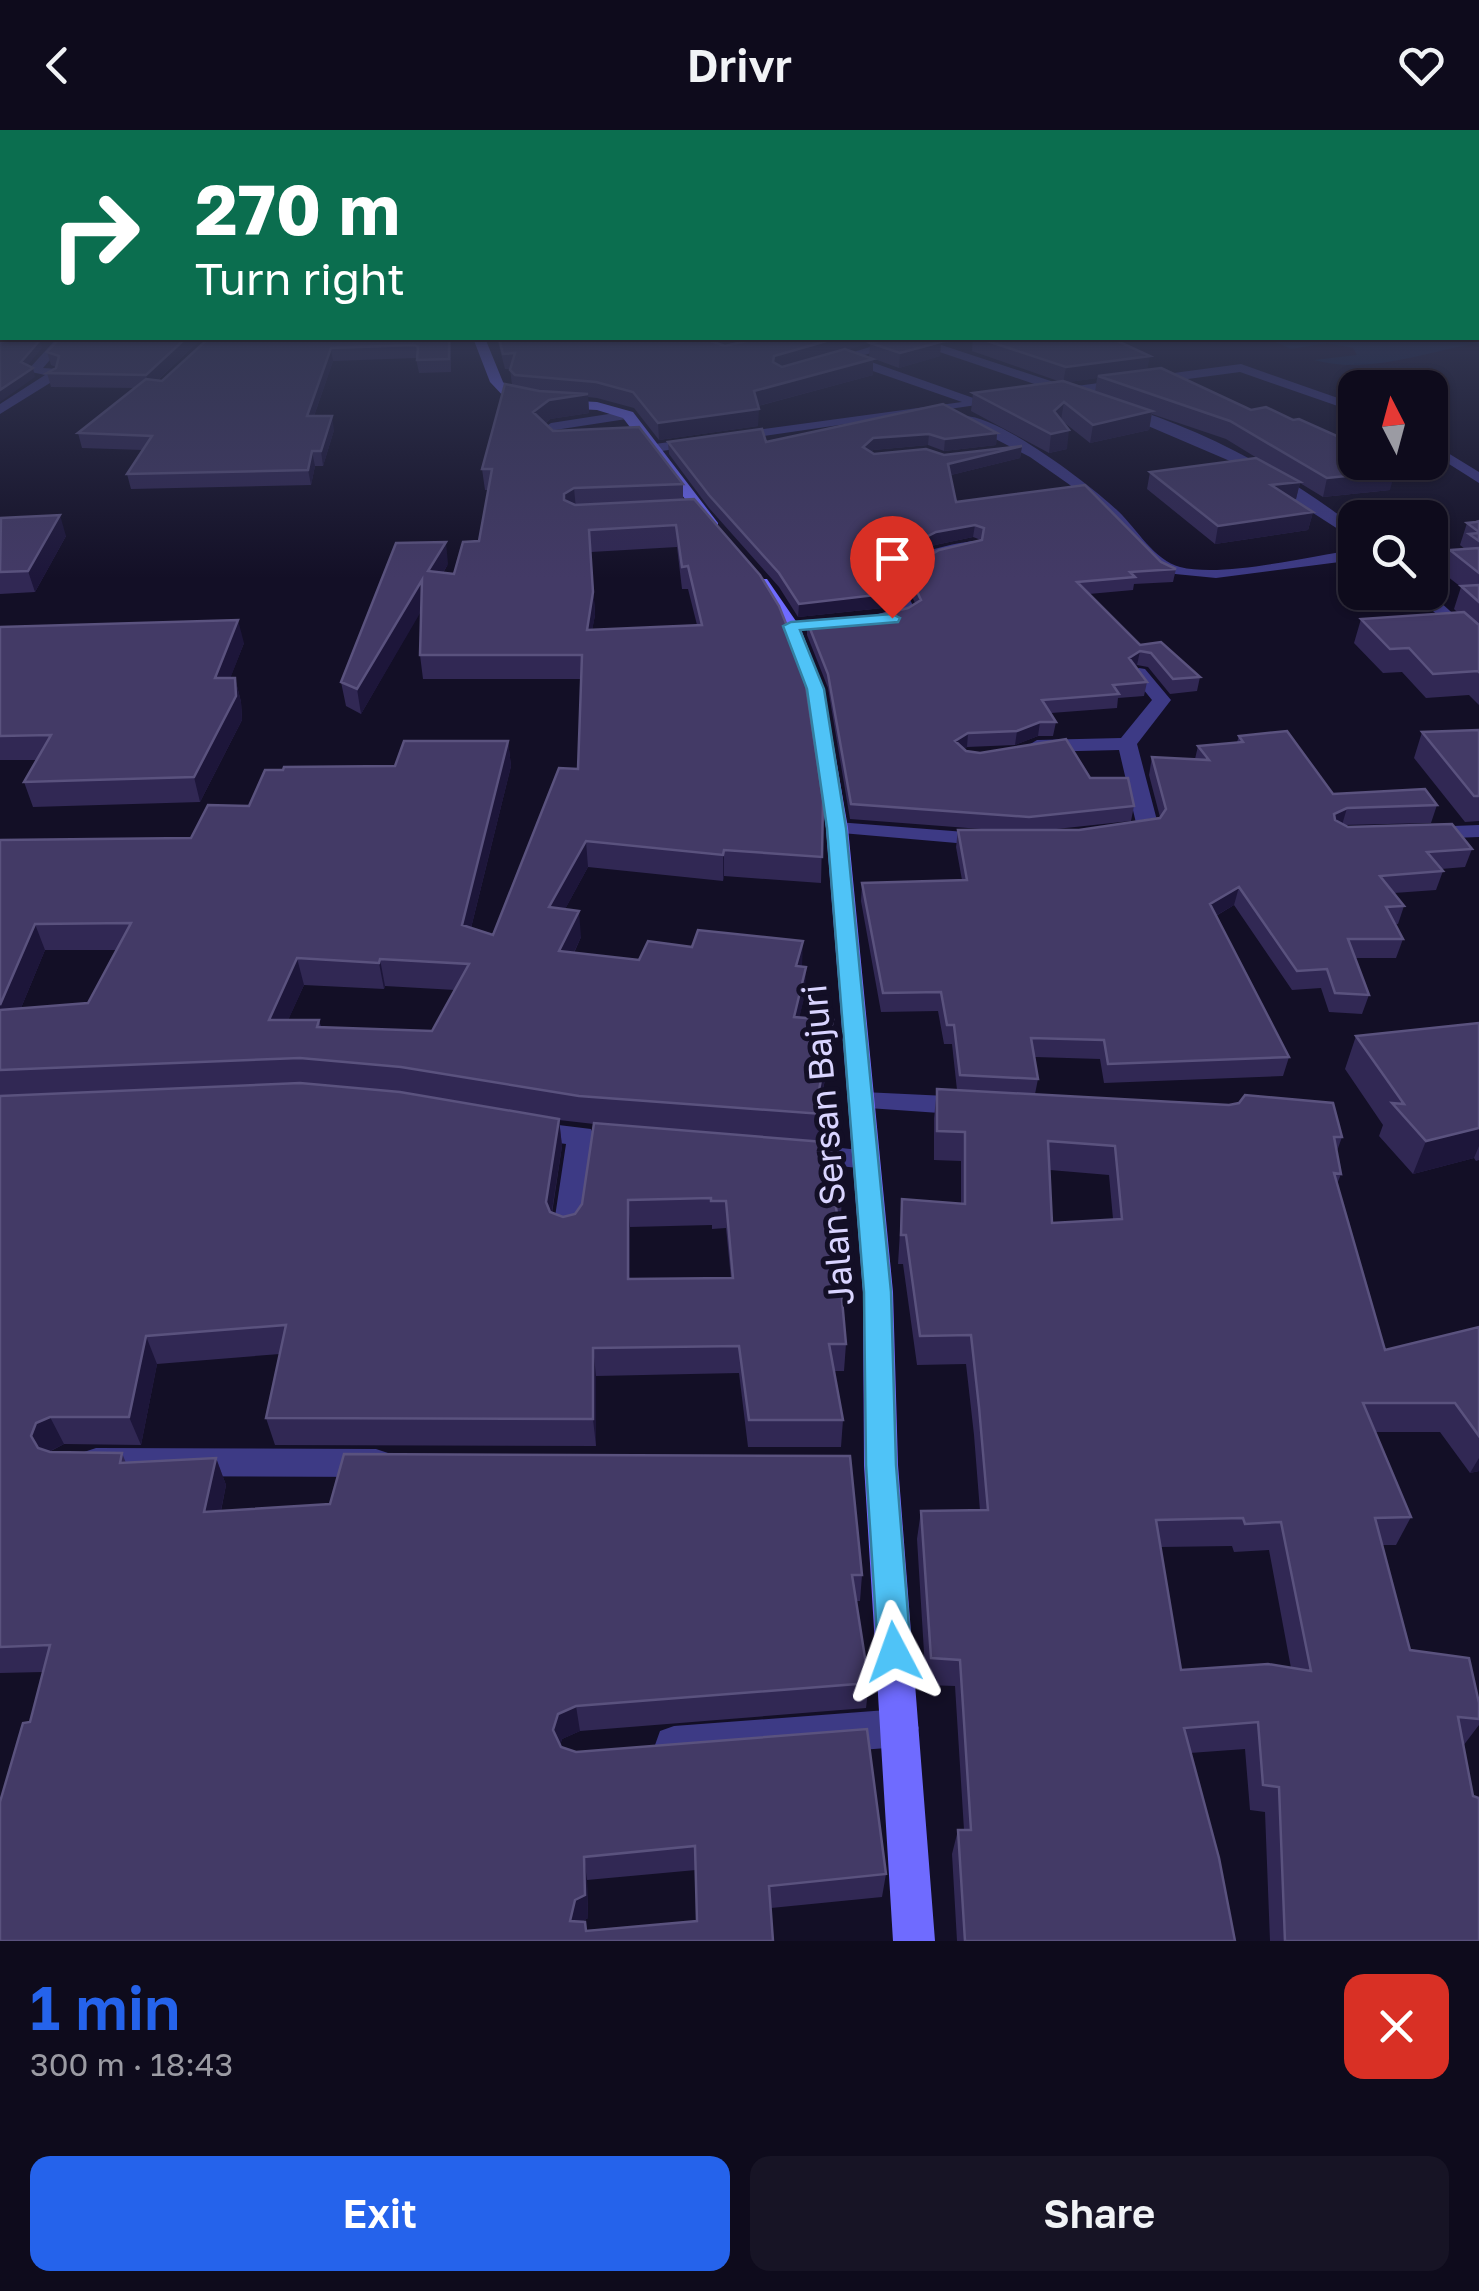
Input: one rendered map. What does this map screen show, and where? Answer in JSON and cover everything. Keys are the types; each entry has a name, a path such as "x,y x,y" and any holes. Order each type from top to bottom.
{"main road":[{"path":"618,411 695,513 724,540"},
{"name":"Jalan Sersan Bajuri","path":"747,566 799,626 815,689 837,828 846,967 863,1101 878,1292 881,1465 914,1941"}],"street":[{"path":"573,442 554,443 545,432 551,427 640,436 919,411"},
{"path":"951,411 1025,448 1092,491 1160,564 1176,572 1338,557"},
{"path":"1123,411 1220,446 1304,494 1338,521"},
{"path":"992,452 1025,448"},
{"path":"1448,458 1479,479"},
{"path":"858,621 892,618 907,612 894,585 906,566 930,552 974,546"},
{"path":"1439,610 1479,646"},
{"path":"1127,744 1162,700 1139,674"},
{"path":"1020,754 1039,746 1127,744"},
{"path":"1110,834 1148,828 1127,744"},
{"path":"837,828 1008,841"},
{"path":"1396,834 1479,831"},
{"path":"863,1101 994,1108"},
{"path":"497,1124 590,1137 568,1230"},
{"path":"771,1152 866,1159"},
{"path":"66,1462 404,1463"},
{"path":"841,1465 881,1465"},
{"path":"634,1749 900,1728"}],"building":[{"path":"106,411 309,411 307,416 332,416 321,451 312,451 308,470 127,474 152,436 78,433"},
{"path":"498,411 535,411 553,431 639,427 683,484 574,488 564,494 564,500 575,505 694,499 760,575 779,606 803,666 823,800 822,857 724,850 723,855 586,841 549,907 579,911 559,951 639,960 648,941 692,947 698,930 803,941 796,966 806,967 794,1017 833,1020 817,1100 826,1102 822,1114 579,1096 401,1067 300,1058 0,1070 0,1010 88,1003 131,923 35,924 0,1005 0,840 191,838 208,805 249,806 265,770 395,766 404,741 508,741 462,925 493,935 559,768 578,769 582,655 420,655 422,580 357,689 341,682 396,543 446,542 428,571 454,574 463,542 479,541 492,469 482,469","holes":["676,525 682,567 688,566 702,625 587,630 593,592 589,530","297,958 379,963 380,959 469,964 432,1031 317,1027 319,1020 269,1020"]},
{"path":"648,411 748,411 658,423"},
{"path":"913,411 955,411 997,433 945,439 929,434 873,438 863,447 874,454 926,449 944,455 1022,446 948,464 956,502 1085,485 1161,562 1176,569 1130,572 1135,577 1077,582 1140,645 1161,642 1200,677 1173,679 1151,653 1140,651 1129,658 1147,682 1113,685 1119,694 1042,700 1056,722 1040,722 1017,731 968,733 955,741 966,751 980,753 1066,739 1090,778 1128,778 1134,806 1029,817 851,804 828,674 807,621 876,616 908,608 921,600 908,572 914,565 939,550 982,540 984,528 975,525 936,532 903,549 885,570 893,593 799,604 779,573 668,442 762,429 766,442"},
{"path":"1006,411 1055,411 1069,430 1051,434"},
{"path":"1075,411 1152,411 1093,425"},
{"path":"1199,411 1273,411 1338,436 1338,477 1327,478 1230,421"},
{"path":"1256,458 1300,482 1271,485 1313,512 1218,526 1150,472"},
{"path":"60,515 28,571 0,572 1,518"},
{"path":"1479,521 1479,532 1467,523 1476,522"},
{"path":"1479,548 1479,573 1450,550"},
{"path":"1479,585 1479,602 1461,586"},
{"path":"1464,612 1479,625 1479,672 1433,674 1409,648 1390,649 1361,619"},
{"path":"238,620 215,678 235,678 236,696 194,777 24,782 51,735 0,736 0,627"},
{"path":"1479,730 1479,796 1474,796 1422,732"},
{"path":"1287,731 1333,794 1425,789 1437,805 1347,808 1334,814 1335,820 1348,827 1452,824 1472,849 1427,852 1443,871 1380,876 1404,906 1386,907 1403,939 1348,939 1369,995 1335,993 1327,969 1297,971 1239,887 1210,904 1289,1057 1108,1064 1104,1040 1031,1038 1038,1079 960,1075 954,1025 947,1025 941,992 883,993 862,883 967,880 958,830 1079,830 1160,818 1166,809 1152,757 1209,760 1198,746 1243,742 1239,736"},
{"path":"1479,1023 1479,1128 1426,1141 1392,1103 1404,1104 1356,1036"},
{"path":"300,1083 400,1092 559,1119 546,1202 550,1212 563,1217 575,1214 582,1204 594,1123 836,1143 842,1190 833,1190 842,1243 837,1244 846,1344 829,1344 843,1420 749,1420 739,1346 593,1348 593,1419 266,1418 286,1325 146,1336 129,1417 50,1417 36,1423 31,1436 38,1448 50,1452 122,1453 120,1463 216,1458 204,1512 330,1504 344,1454 850,1456 862,1575 852,1575 869,1683 576,1706 558,1714 553,1730 561,1747 576,1752 867,1729 886,1874 769,1886 773,1941 0,1941 0,1802 23,1723 30,1722 50,1645 0,1647 0,1096","holes":["628,1200 726,1201 733,1278 628,1279","695,1846 697,1921 586,1931 585,1922 570,1921 575,1900 585,1895 584,1857"]},
{"path":"937,1089 1229,1105 1239,1103 1245,1095 1333,1103 1342,1137 1334,1137 1341,1174 1334,1173 1385,1350 1479,1327 1479,1436 1455,1403 1363,1403 1411,1517 1375,1518 1410,1650 1469,1658 1479,1703 1479,1719 1458,1717 1473,1796 1479,1798 1479,1941 1285,1941 1279,1787 1263,1785 1258,1722 1184,1728 1219,1858 1235,1941 965,1941 958,1830 971,1830 960,1660 931,1658 921,1511 988,1510 979,1407 971,1335 920,1336 906,1235 901,1235 902,1199 965,1204 965,1132 937,1131","holes":["1048,1141 1115,1146 1122,1219 1052,1223","1243,1518 1245,1524 1281,1522 1311,1671 1268,1664 1181,1670 1156,1520"]}],"route":[{"path":"892,618 791,626 815,689 837,828 846,967 863,1101 878,1292 881,1465 894,1652"}]}
